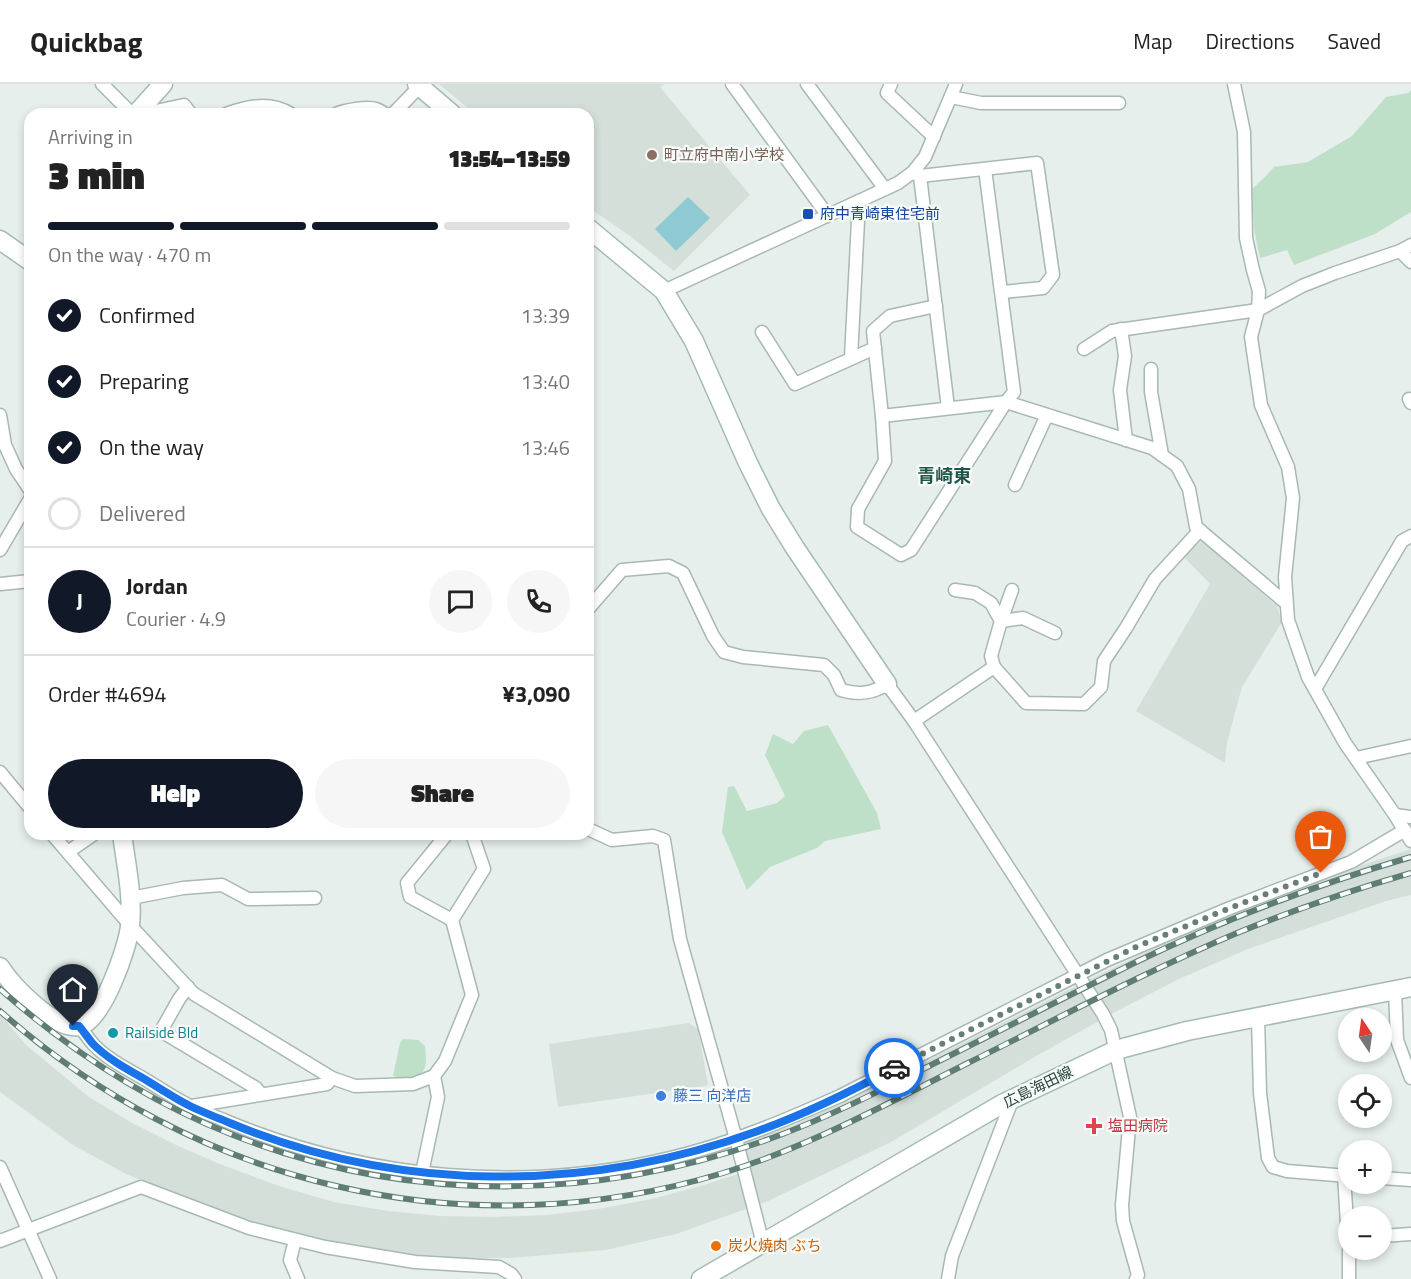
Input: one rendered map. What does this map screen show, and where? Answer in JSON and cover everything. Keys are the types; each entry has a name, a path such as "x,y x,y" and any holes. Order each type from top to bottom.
{"main road":[{"path":"140,108 163,84"},
{"path":"418,85 445,108"},
{"path":"594,233 664,291 694,341 771,509 887,684"},
{"path":"4,247 24,258"},
{"path":"0,967 17,989 39,1010 73,1026 79,1026 91,1019 111,986 128,937 131,898 123,840"},
{"name":"広島海田線","path":"701,1279 1013,1098 1116,1050 1187,1030 1403,989"}],"street":[{"path":"102,84 131,108"},
{"path":"732,84 828,216"},
{"path":"807,84 885,189"},
{"path":"891,84 887,93 933,137"},
{"path":"948,408 936,306 916,174 956,84"},
{"path":"1234,84 1244,132 1246,238 1259,291 1258,310 1251,337 1261,405 1288,467 1293,498 1285,577 1288,620 1308,677 1345,743 1411,842"},
{"path":"398,108 418,85"},
{"path":"951,97 981,103 1119,103"},
{"path":"169,108 183,105 186,108"},
{"path":"242,108 258,105 277,108"},
{"path":"664,291 916,174 1037,163 1053,274 1043,288 1002,292"},
{"path":"936,306 891,316 873,331 885,461 858,509 857,527 901,555 911,550 1014,392 985,169"},
{"path":"851,358 859,201"},
{"path":"1084,349 1112,331 1258,310 1302,286 1405,248 1411,262"},
{"path":"1121,329 1125,356 1120,390 1126,440"},
{"path":"762,333 795,384 874,348"},
{"path":"1151,369 1150,392 1162,455"},
{"path":"882,416 1006,402 1152,448 1177,466 1189,489 1196,527 1287,603"},
{"path":"0,415 5,445 16,470 24,481"},
{"path":"1015,485 1047,415"},
{"path":"0,550 24,509"},
{"path":"1012,590 991,656 994,667 1026,703 1084,704 1101,687 1104,661 1155,579 1200,530"},
{"path":"1315,689 1402,542 1411,536"},
{"path":"594,602 622,570 669,566 684,573 713,636 724,652 743,657 824,665 834,675 841,690 850,693 876,692 887,684 914,721 1103,1014 1111,1030 1130,1117 1122,1205 1123,1221 1138,1275 1136,1279"},
{"path":"0,584 24,582"},
{"path":"955,590 975,592 991,603 1001,621"},
{"path":"1001,621 1023,618 1054,633"},
{"path":"914,721 994,667"},
{"path":"1356,758 1411,746"},
{"path":"0,772 24,798"},
{"path":"1395,815 1411,817"},
{"path":"79,1026 93,1044 106,1055 191,1107 236,1128 342,1160 422,1173 496,1178 574,1174 642,1164 676,1157 759,1131 840,1096 1127,951 1283,886 1351,862 1405,830"},
{"path":"594,832 612,840 653,836 664,840 680,939 763,1244"},
{"path":"57,840 130,925 194,994 332,1078 355,1086 413,1084 434,1076 445,1061 472,995 452,920 410,897 407,883 442,840"},
{"path":"68,852 85,840"},
{"path":"452,920 484,869 474,840"},
{"path":"131,898 183,888 222,885 248,899 315,898"},
{"path":"188,987 161,1031 256,1088 261,1094"},
{"path":"1403,989 1396,1025 1397,1040 1411,1078"},
{"path":"1258,1017 1260,1093 1268,1158 1273,1167 1287,1171 1338,1175"},
{"path":"422,1173 438,1097 434,1076"},
{"path":"191,1107 327,1084 332,1078"},
{"path":"948,1279 952,1256 1013,1098"},
{"path":"0,1167 50,1279"},
{"path":"1392,1179 1411,1180"},
{"path":"0,1241 141,1187 249,1228 325,1247 416,1262 499,1267 511,1274 514,1279"},
{"path":"1392,1235 1411,1234"},
{"path":"295,1239 290,1260 298,1279"},
{"path":"1349,1260 1349,1279"}],"shaded area":[{"name":"町立府中南小学校","path":"439,84 665,84 660,87 750,195 674,271 594,211 594,108 468,108"},
{"path":"1202,541 1277,606 1282,622 1242,687 1227,743 1225,763 1136,711 1210,584 1183,556"},
{"path":"1411,849 1411,895 1386,901 1248,949 1179,979 1038,1055 891,1142 768,1201 676,1234 606,1250 510,1258 440,1258 380,1253 326,1243 268,1228 126,1174 73,1145 0,1092 0,1014 25,1044 89,1097 132,1123 174,1144 282,1187 334,1202 388,1211 440,1216 547,1215 598,1209 652,1199 750,1170 744,1142 791,1126 851,1099 1088,980 1232,913 1329,876"},
{"name":"藤三 向洋店","path":"689,1023 698,1029 708,1084 706,1086 558,1107 549,1044"}],"green space":[{"path":"1411,90 1411,212 1375,234 1294,265 1287,250 1260,258 1254,229 1252,189 1274,167 1308,162 1352,136 1386,97 1408,93"},
{"path":"828,725 877,813 881,829 825,841 817,848 770,867 747,890 722,832 728,787 734,786 747,811 777,803 785,796 765,755 773,734 793,744 804,731"},
{"path":"403,1039 418,1040 425,1046 425,1065 420,1076 400,1078 393,1076 400,1043"}],"water":[{"path":"688,197 710,218 676,251 655,229"}],"railway":[{"path":"0,989 53,1033 140,1090 233,1135 300,1158 368,1174 437,1183 506,1186 575,1183 644,1173 713,1157 780,1135 858,1101 1132,964 1200,933 1340,879 1411,857"},
{"path":"0,1011 75,1070 157,1120 244,1158 290,1174 384,1196 433,1202 482,1205 579,1202 676,1186 723,1173 786,1150 848,1123 1101,996 1203,948 1302,908 1411,873"}],"way so far":[{"path":"894,1068 1107,960 1283,886 1321,873"}],"place":[{"name":"町立府中南小学校","path":"652,155"},
{"name":"府中青崎東住宅前","path":"808,214"},
{"name":"Railside Bld","path":"113,1033"},
{"name":"藤三 向洋店","path":"661,1096"},
{"name":"塩田病院","path":"1094,1126"},
{"name":"炭火焼肉 ぶち","path":"716,1246"}],"district":[{"name":"青崎東","path":"944,476"}],"route":[{"path":"73,1026 79,1026 93,1044 106,1055 191,1107 271,1139 342,1160 378,1167 422,1173 496,1178 574,1174 676,1157 759,1131 840,1096 894,1068"}]}
